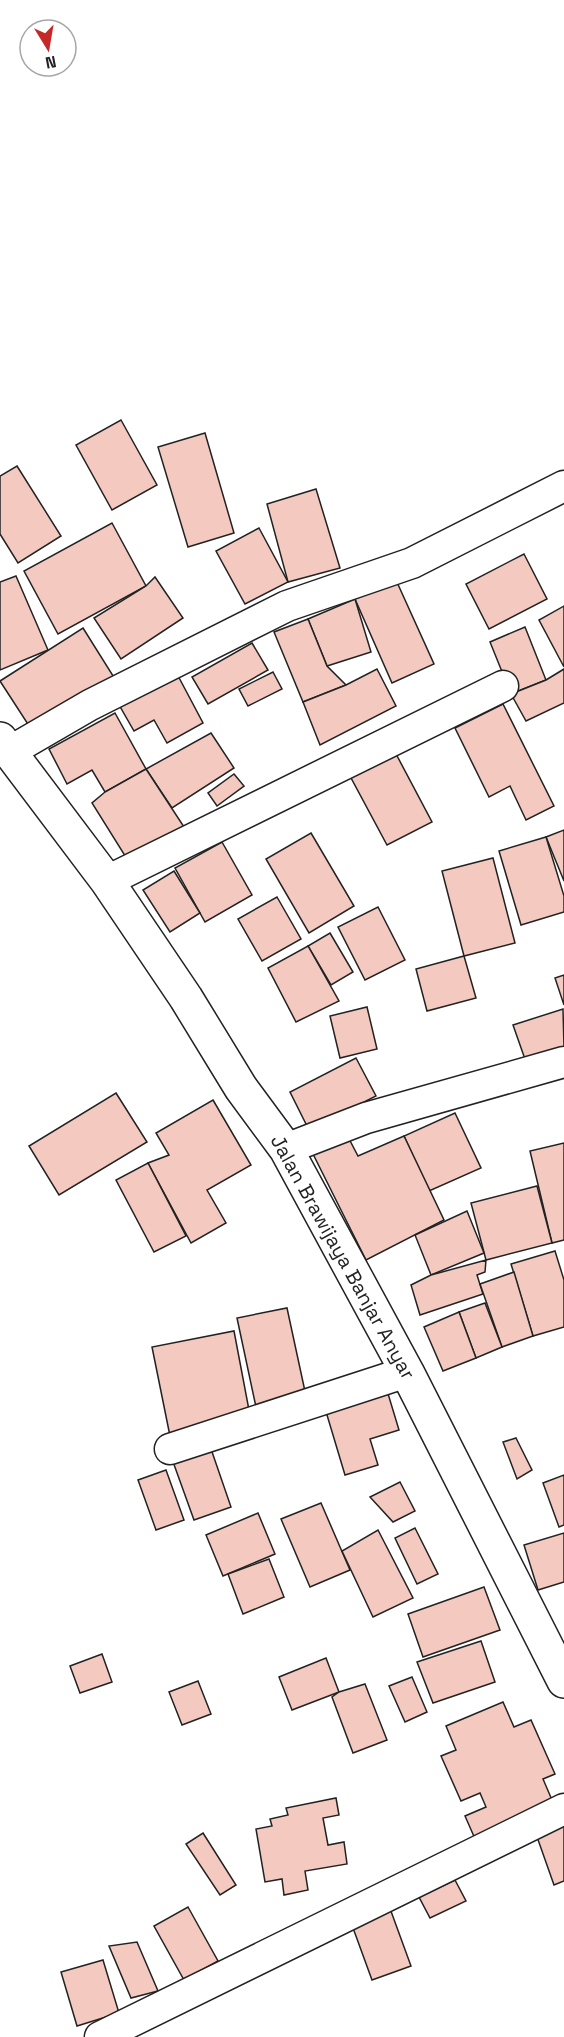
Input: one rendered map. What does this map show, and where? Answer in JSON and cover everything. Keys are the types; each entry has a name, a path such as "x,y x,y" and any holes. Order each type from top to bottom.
{"street":[{"path":"5,745 287,606 412,563 466,538 521,506 564,486"},
{"path":"107,881 503,686"},
{"name":"Jalan Brawijaya Banjar Anyar","path":"5,745 107,881 186,998 241,1088 286,1149 407,1372 564,1682"},
{"path":"286,1149 366,1118 564,1062"},
{"path":"170,1449 407,1372"},
{"path":"100,2037 564,1809"}],"building":[{"path":"121,420 157,485 112,510 76,445"},
{"path":"205,433 234,533 188,547 158,447"},
{"path":"17,466 61,536 18,563 0,534 0,476"},
{"path":"316,489 340,568 288,582 267,504"},
{"path":"112,523 146,586 58,634 24,571"},
{"path":"259,528 288,582 245,604 216,551"},
{"path":"524,554 547,599 489,629 466,584"},
{"path":"16,576 48,650 0,670 0,582"},
{"path":"155,577 183,618 121,659 94,618 146,586"},
{"path":"396,580 434,664 392,683 355,599"},
{"path":"355,599 371,652 327,666 308,619"},
{"path":"564,606 564,667 539,620"},
{"path":"308,619 327,666 346,685 303,702 274,632"},
{"path":"525,627 546,680 511,694 490,642"},
{"path":"83,628 115,679 33,732 0,681"},
{"path":"252,643 268,670 208,704 192,677"},
{"path":"377,669 396,706 320,745 303,702 346,685"},
{"path":"564,669 564,703 526,721 511,694 546,680"},
{"path":"176,672 203,723 167,743 154,720 134,731 118,703"},
{"path":"273,672 282,689 248,706 239,689"},
{"path":"503,704 554,806 526,820 510,786 489,797 455,728"},
{"path":"115,713 146,769 105,792 92,770 67,784 49,749"},
{"path":"211,733 234,768 172,808 146,769"},
{"path":"395,752 432,822 387,845 350,776"},
{"path":"146,769 188,833 132,867 92,803 105,792"},
{"path":"234,774 244,786 217,806 208,793"},
{"path":"564,830 564,881 546,837"},
{"path":"311,833 354,906 309,933 266,859"},
{"path":"546,837 564,896 564,912 521,925 499,851"},
{"path":"222,842 252,895 205,922 175,868"},
{"path":"493,858 515,943 464,956 442,871"},
{"path":"174,871 200,913 170,932 143,890"},
{"path":"277,897 301,939 262,961 238,919"},
{"path":"378,907 405,960 365,980 338,927"},
{"path":"330,933 353,972 331,985 308,946"},
{"path":"308,946 339,1001 296,1022 268,968"},
{"path":"464,956 476,998 427,1011 416,969"},
{"path":"564,975 564,1005 555,978"},
{"path":"367,1007 377,1049 340,1058 330,1016"},
{"path":"563,1009 564,1047 526,1062 513,1025"},
{"path":"356,1058 376,1096 309,1130 290,1092"},
{"path":"116,1093 147,1142 59,1195 29,1146"},
{"path":"213,1100 251,1165 207,1190 226,1223 191,1243 148,1163 169,1155 156,1133"},
{"path":"455,1113 481,1168 429,1191 404,1136"},
{"path":"346,1133 358,1156 404,1136 444,1220 366,1260 307,1142"},
{"path":"564,1143 564,1240 552,1243 530,1151"},
{"path":"148,1163 186,1236 154,1252 116,1180"},
{"path":"537,1186 552,1243 486,1260 471,1203"},
{"path":"467,1211 484,1253 431,1275 415,1235"},
{"path":"555,1251 564,1280 564,1327 533,1336 511,1264"},
{"path":"486,1260 485,1272 477,1275 483,1294 420,1315 411,1285 431,1275"},
{"path":"514,1272 533,1336 502,1347 480,1284"},
{"path":"485,1303 502,1347 476,1358 459,1312"},
{"path":"287,1308 306,1396 256,1407 237,1318"},
{"path":"459,1312 476,1358 443,1371 424,1327"},
{"path":"234,1331 249,1410 222,1416 225,1430 171,1441 152,1347"},
{"path":"386,1387 399,1430 370,1439 378,1465 345,1475 324,1405"},
{"path":"516,1438 532,1470 517,1479 503,1442"},
{"path":"210,1446 231,1507 194,1520 172,1459"},
{"path":"166,1470 184,1520 156,1530 138,1480"},
{"path":"564,1475 564,1525 559,1527 543,1483"},
{"path":"400,1482 415,1511 393,1522 370,1497"},
{"path":"321,1503 350,1570 310,1587 281,1519"},
{"path":"258,1513 275,1554 223,1576 206,1535"},
{"path":"415,1528 438,1574 417,1584 395,1538"},
{"path":"378,1530 413,1598 373,1617 342,1551"},
{"path":"564,1533 564,1582 538,1590 524,1545"},
{"path":"269,1559 284,1597 243,1614 228,1574"},
{"path":"484,1587 500,1630 423,1657 408,1614"},
{"path":"481,1641 495,1682 433,1703 417,1662"},
{"path":"102,1654 112,1682 80,1693 70,1666"},
{"path":"326,1658 339,1692 292,1710 279,1677"},
{"path":"412,1677 427,1712 405,1722 389,1686"},
{"path":"198,1681 211,1714 182,1725 169,1692"},
{"path":"365,1684 387,1740 353,1753 332,1697 339,1692"},
{"path":"503,1702 514,1727 531,1720 555,1774 543,1779 555,1807 476,1841 465,1816 486,1807 480,1793 461,1801 441,1756 456,1750 446,1726"},
{"path":"336,1798 339,1815 323,1818 328,1845 344,1842 347,1864 305,1871 308,1890 284,1895 282,1879 265,1882 256,1829 272,1826 270,1819 288,1815 286,1808"},
{"path":"564,1824 564,1881 554,1885 536,1834"},
{"path":"203,1833 236,1885 220,1895 186,1844"},
{"path":"455,1880 466,1901 430,1918 419,1897"},
{"path":"388,1903 411,1966 372,1980 349,1917"},
{"path":"188,1907 218,1961 184,1980 154,1926"},
{"path":"137,1942 158,1991 131,1998 109,1946"},
{"path":"103,1960 119,2013 77,2026 61,1972"}]}
